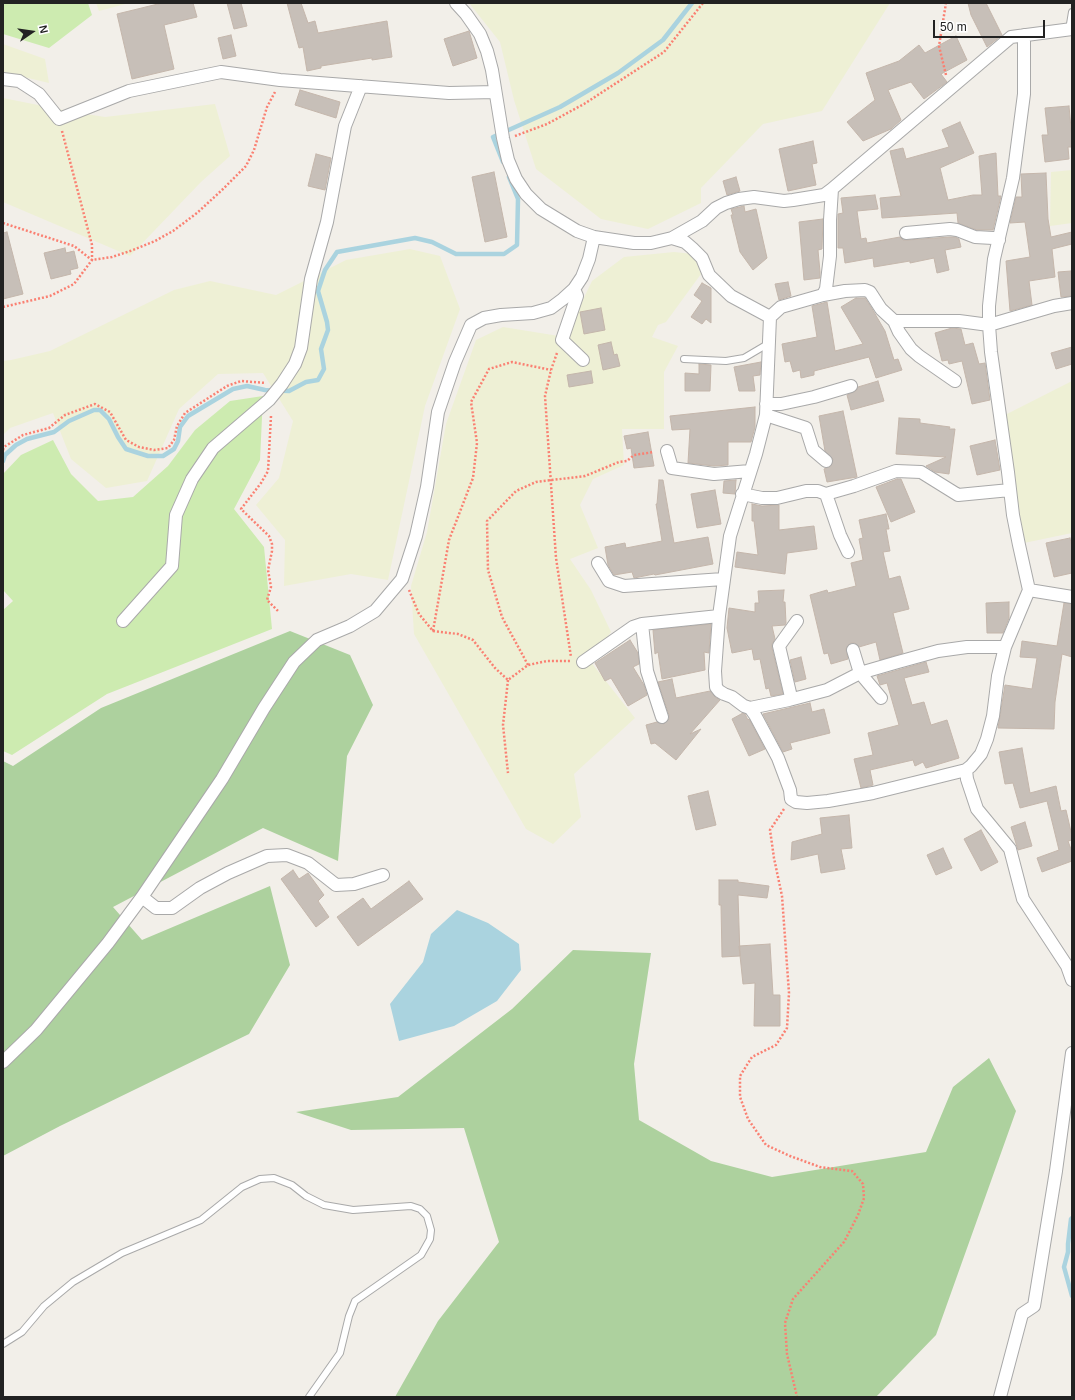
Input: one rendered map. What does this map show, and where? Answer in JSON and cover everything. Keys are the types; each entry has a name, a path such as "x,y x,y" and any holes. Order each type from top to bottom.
{"street":[{"path":"456,3 480,34 487,51 492,70 508,160 516,179 526,194 541,209 577,231 594,238 634,243 651,243 672,238 702,221 716,208 726,203 754,197 784,201 824,195 1011,37 1071,29"},
{"path":"750,708 778,758 790,790 791,799 796,802 807,803 873,793 966,770 981,754 987,739 993,716 998,676 1005,647 1030,590 1019,545 1010,490 991,352 989,326 990,288 994,258 1013,178 1024,94 1024,35"},
{"path":"3,79 19,81 39,94 59,119 129,91 221,72 280,80 449,93 495,92"},
{"path":"123,622 172,566 176,515 192,479 213,448 269,400 295,364 301,348 311,279 327,222 345,126 361,86"},
{"path":"823,295 826,289 830,256 832,189"},
{"path":"906,233 950,229 975,237 993,238 999,240"},
{"path":"3,1062 36,1030 108,943 142,897 222,779 264,708 294,662 317,640 350,626 375,610 402,579 416,536 427,486 438,412 455,362 471,325 484,318 501,315 533,313 551,308 563,300 574,289 586,268 594,238"},
{"path":"672,238 685,242 692,248 702,258 709,275 732,296 770,317"},
{"path":"574,289 577,296 562,340 583,360"},
{"path":"955,381 911,349 899,332 894,321 881,309 870,292 865,290 845,291 823,295 781,307 770,317 766,410 756,454 742,494 730,536 719,616 715,671 716,686 719,691 750,708 790,700 827,690 860,673 938,651 967,647 1005,647"},
{"path":"894,321 959,321 989,326 1054,306 1072,303"},
{"path":"766,410 781,404 851,386"},
{"path":"766,410 806,428 813,450 826,460"},
{"path":"667,451 672,468 714,474 750,471"},
{"path":"742,494 755,497 778,498 811,490 826,494 896,471 921,472 958,495 1010,490"},
{"path":"826,494 840,536 848,552"},
{"path":"598,563 609,581 624,586 723,579"},
{"path":"1030,590 1072,597"},
{"path":"577,662 633,627 642,624 719,616"},
{"path":"790,700 791,697 779,646 797,621"},
{"path":"642,624 647,671 662,717"},
{"path":"853,650 860,673 881,698"},
{"path":"966,770 967,779 977,809 1010,849 1024,899 1067,966 1072,980"},
{"path":"142,897 156,908 172,908 214,881 267,856 287,855 308,863 336,885 354,884 383,875"},
{"path":"1000,1397 1022,1314 1034,1306 1056,1171 1072,1053"}],"lane":[{"path":"1071,29 1072,12"},
{"path":"684,359 726,361 744,358 766,345 769,345"},
{"path":"3,1344 22,1332 44,1306 73,1282 122,1253 201,1220 242,1187 260,1179 274,1178 292,1184 306,1196 324,1205 353,1210 411,1206 420,1210 427,1216 431,1230 430,1239 421,1255 355,1301 349,1316 340,1353 309,1397"}],"path":[{"path":"503,138 521,134 547,124 584,104 664,52 703,3"},
{"path":"946,3 938,46 946,75 953,86"},
{"path":"3,224 74,246 92,260 133,250 155,241 173,231 191,217 222,190 246,166 254,150 267,107 280,80"},
{"path":"3,307 50,296 74,284 92,260 92,245 59,119"},
{"path":"508,773 503,725 508,680 528,665 548,661 577,662 556,558 552,480 545,396 551,370 562,340"},
{"path":"433,631 449,540 473,478 476,443 471,402 489,369 512,362 551,370"},
{"path":"3,450 4,447 23,435 49,428 65,415 95,404 110,412 126,440 139,447 154,450 168,448 174,440 177,426 185,413 227,386 241,381 280,386"},
{"path":"269,400 272,408 268,471 262,483 241,509 269,536 272,544 268,570 271,587 267,600 278,612"},
{"path":"528,665 502,617 488,570 487,522 516,491 536,482 584,476 619,462 627,461 634,455 667,451"},
{"path":"402,579 406,583 419,614 433,631 458,634 473,640 495,668 508,680"},
{"path":"791,799 770,830 782,896 789,994 787,1028 776,1045 752,1057 740,1076 740,1097 748,1119 766,1145 820,1167 852,1172 863,1184 864,1198 858,1215 844,1242 793,1299 785,1323 790,1374 797,1397"}],"green space":[{"path":"3,3 88,3 92,15 49,48 3,34"},
{"path":"96,3 129,3 99,11"},
{"path":"469,3 890,3 822,111 763,124 701,188 701,203 648,229 601,219 536,169 514,100 500,42"},
{"path":"3,44 45,59 49,83 3,72"},
{"path":"3,98 105,117 215,104 230,156 201,182 130,256 3,202"},
{"path":"1072,170 1072,223 1050,226 1051,172"},
{"path":"410,249 440,256 460,309 425,406 388,580 351,574 284,586 285,540 256,505 279,478 293,421 263,373 218,374 179,409 147,481 106,488 71,459 53,413 10,428 3,435 3,361 50,351 174,290 210,281 276,295 346,260"},
{"path":"674,252 693,254 701,274 666,322 658,325 652,337 678,346 664,372 664,429 622,429 624,465 593,479 580,505 598,548 570,559 591,590 611,632 590,661 635,718 574,774 581,817 553,844 526,829 414,634 411,586 427,532 446,424 476,340 503,327 565,337 592,281 624,257"},
{"path":"1072,381 1072,533 1024,543 1005,415"},
{"path":"263,396 260,460 234,509 264,547 272,629 107,694 12,755 3,751 3,610 13,601 3,590 3,474 21,455 53,440 71,474 98,501 133,497 168,466 195,430 230,401"},
{"path":"290,631 350,655 373,705 347,756 338,861 263,828 113,907 142,940 270,886 290,965 249,1034 60,1126 3,1156 3,761 13,766 101,708"},
{"path":"573,950 651,953 634,1064 639,1120 711,1161 772,1177 926,1152 953,1087 989,1058 1016,1111 936,1335 876,1397 395,1397 438,1321 499,1242 464,1128 351,1130 296,1112 398,1097 512,1009"}],"water":[{"path":"457,910 488,923 519,944 521,970 497,1001 454,1026 399,1041 390,1004 423,962 431,934"}],"building":[{"path":"162,3 193,3 197,17 164,25 174,69 132,79 117,14"},
{"path":"227,3 241,3 247,26 234,29"},
{"path":"287,3 301,3 308,23 315,21 318,33 387,21 392,57 372,60 372,58 321,66 321,68 307,71 303,47 299,48"},
{"path":"968,3 986,3 1002,35 987,47 971,15"},
{"path":"469,31 477,58 453,66 444,39"},
{"path":"231,35 236,56 223,59 218,38"},
{"path":"956,36 967,60 941,74 947,82 924,99 911,82 888,90 901,120 891,129 863,141 847,122 875,100 866,73 899,61 919,45 925,53"},
{"path":"300,90 340,102 336,118 295,105"},
{"path":"1069,106 1072,147 1068,147 1069,159 1045,162 1042,135 1048,135 1045,108"},
{"path":"960,122 974,153 940,168 948,200 973,195 982,195 979,156 996,153 998,196 1001,196 993,230 977,230 958,223 957,213 882,218 880,198 901,196 890,151 903,148 906,159 949,147 942,130"},
{"path":"813,141 817,163 812,164 816,185 788,191 779,149"},
{"path":"316,154 331,158 325,190 308,186"},
{"path":"494,172 507,237 485,242 472,177"},
{"path":"1046,173 1048,219 1051,237 1072,232 1072,244 1052,249 1055,277 1029,281 1032,305 1010,311 1006,261 1030,257 1025,222 1010,223 1016,197 1022,197 1021,174"},
{"path":"736,177 740,191 727,195 723,181"},
{"path":"875,195 878,209 857,211 861,239 866,238 867,243 900,237 903,240 907,240 955,237 959,239 961,247 945,250 949,270 937,273 934,258 910,263 910,261 874,267 873,258 845,263 843,248 838,248 838,214 843,213 841,198"},
{"path":"744,206 745,212 756,209 767,258 753,270 740,252 731,215 733,215 731,209"},
{"path":"823,219 822,249 818,250 820,278 804,280 799,222"},
{"path":"7,232 23,294 3,299 3,233"},
{"path":"65,248 66,253 74,251 78,268 70,270 71,274 51,279 44,253"},
{"path":"1071,271 1072,296 1061,297 1058,272"},
{"path":"788,282 791,296 779,300 775,284"},
{"path":"702,283 711,288 711,323 706,319 702,324 691,317 702,301 694,295"},
{"path":"856,298 865,298 871,307 885,331 894,360 898,359 902,370 876,378 869,357 814,371 814,375 801,378 800,370 793,372 790,361 785,362 782,344 817,337 812,306 827,302 835,351 863,344 841,307"},
{"path":"601,308 605,330 584,334 580,312"},
{"path":"952,328 961,329 965,345 973,343 979,364 985,363 990,400 972,404 962,361 949,364 948,360 942,361 935,333"},
{"path":"611,342 614,355 617,354 620,366 603,370 598,345"},
{"path":"1072,347 1072,364 1056,369 1051,353"},
{"path":"761,362 760,375 753,376 755,391 739,391 734,367"},
{"path":"699,364 711,365 710,391 685,391 685,373 699,374"},
{"path":"591,371 593,383 569,387 567,375"},
{"path":"878,381 884,401 851,410 847,395 856,391 858,387"},
{"path":"755,407 755,427 751,442 728,442 728,465 714,466 688,463 690,429 672,430 670,416"},
{"path":"843,411 857,477 827,482 824,469 831,466 833,459 825,451 819,416"},
{"path":"899,418 920,419 920,423 955,429 949,474 935,472 926,466 946,457 896,454"},
{"path":"648,432 654,466 634,468 631,448 627,449 624,436"},
{"path":"995,440 1000,470 977,475 970,446"},
{"path":"897,479 901,479 915,512 891,522 876,487"},
{"path":"659,480 663,480 674,543 708,537 713,564 634,578 632,572 614,575 608,565 605,547 625,543 626,548 662,541 656,504"},
{"path":"736,480 735,494 723,493 724,481"},
{"path":"715,490 721,524 697,528 691,494"},
{"path":"752,504 762,506 779,505 779,530 814,526 817,549 787,553 785,574 735,567 737,552 758,555 754,521 752,521"},
{"path":"886,514 889,529 886,529 890,551 883,552 889,579 900,576 909,609 893,613 903,653 880,660 876,642 859,647 855,643 851,643 846,649 848,659 831,664 828,653 824,654 810,595 827,590 828,593 856,586 851,563 863,560 859,539 863,538 859,520"},
{"path":"1070,538 1072,547 1072,573 1054,577 1046,543"},
{"path":"784,590 783,602 785,602 786,623 785,625 772,626 775,639 772,644 772,648 783,694 771,696 769,688 766,689 760,659 754,660 752,649 732,653 727,628 729,608 755,612 755,603 759,603 758,591"},
{"path":"1009,602 1009,618 1003,633 987,633 986,603"},
{"path":"1064,603 1072,604 1072,657 1062,654 1055,702 1054,729 998,728 1005,685 1032,689 1037,658 1020,657 1022,641 1057,646"},
{"path":"711,624 709,653 704,652 705,670 662,679 658,652 655,654 653,630"},
{"path":"630,640 638,653 639,664 633,667 644,685 647,695 628,706 611,678 605,681 595,663"},
{"path":"801,657 806,679 795,682 790,660"},
{"path":"926,662 929,672 904,678 912,705 924,702 931,725 947,720 959,758 926,768 923,762 915,766 913,760 870,770 873,785 861,788 854,759 873,755 868,733 899,725 887,683 880,685 877,676"},
{"path":"672,679 676,698 710,691 720,700 690,734 701,729 676,760 655,743 651,744 646,725 657,722 664,724 669,719 658,682"},
{"path":"810,703 812,712 824,709 830,733 790,743 792,749 783,752 763,714"},
{"path":"743,713 748,720 749,719 765,749 749,756 732,719"},
{"path":"1022,748 1030,793 1056,786 1061,811 1066,810 1072,836 1072,840 1068,841 1072,852 1072,861 1042,872 1037,858 1059,850 1047,801 1020,808 1013,783 1005,784 999,752"},
{"path":"708,791 716,825 696,830 688,796"},
{"path":"849,815 852,848 841,849 845,869 821,873 818,854 791,860 792,842 822,834 820,818"},
{"path":"1025,822 1032,846 1018,850 1011,827"},
{"path":"981,830 998,862 981,871 964,839"},
{"path":"943,848 952,868 936,875 927,855"},
{"path":"293,870 299,879 308,873 324,895 318,901 329,917 316,927 281,879"},
{"path":"719,880 738,880 738,882 769,886 767,898 738,895 740,956 722,957"},
{"path":"409,881 423,899 358,946 337,917 363,898 371,909"},
{"path":"770,944 773,995 780,995 780,1026 754,1026 755,983 743,984 739,946"}],"waterway":[{"path":"503,162 493,137 560,107 618,73 663,40 692,3"},
{"path":"3,461 5,455 16,445 27,439 54,432 69,421 94,410 100,410 109,419 126,449 148,456 163,456 174,449 178,441 180,427 188,416 233,389 247,386 265,390 289,391 306,382 318,380 324,369 321,349 328,330 318,291 325,270 337,252 415,238 432,242 456,254 504,254 517,245 518,199 509,177"},
{"path":"1072,1218 1068,1252 1064,1267 1072,1296"}]}
